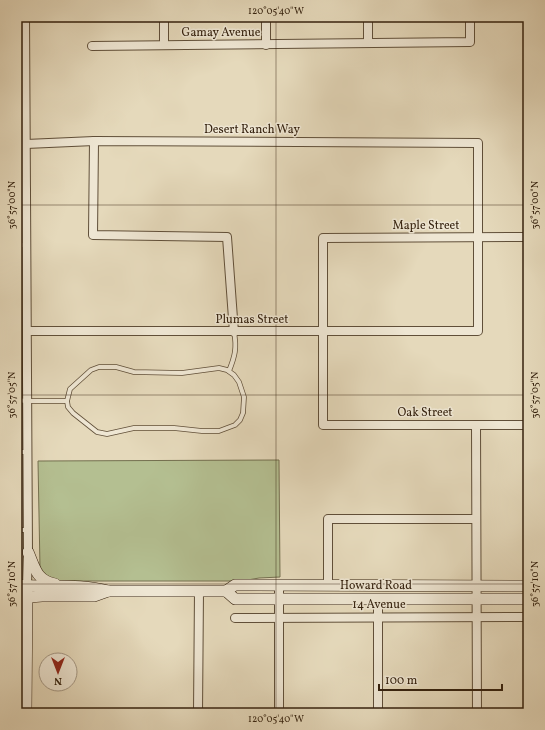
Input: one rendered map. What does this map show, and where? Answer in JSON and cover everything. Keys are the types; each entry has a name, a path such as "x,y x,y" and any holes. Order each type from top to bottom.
{"main road":[{"path":"28,552 37,574 42,580 70,587"},
{"name":"Howard Road","path":"22,591 70,587 94,587 108,591 226,591 235,585 528,586"},
{"name":"Howard Road","path":"22,591 94,596 108,591"},
{"path":"22,591 26,713"},
{"name":"Howard Road","path":"226,591 235,599 528,599"}],"street":[{"path":"22,591 28,552 26,205 21,190 26,144 21,27 25,17"},
{"path":"164,17 164,45"},
{"path":"266,17 266,45"},
{"path":"368,17 368,43"},
{"name":"Gamay Avenue","path":"92,46 470,42 470,17"},
{"path":"94,141 93,235 227,237 234,332"},
{"name":"Desert Ranch Way","path":"26,144 94,141 478,143 478,237"},
{"path":"17,205 26,205"},
{"name":"Plumas Street","path":"27,331 478,331 478,237"},
{"name":"Maple Street","path":"323,332 323,238 528,237"},
{"name":"Oak Street","path":"323,332 323,425 528,425"},
{"path":"476,425 477,713"},
{"path":"328,586 328,519 476,519"},
{"path":"279,586 279,713"},
{"path":"198,713 199,591"},
{"path":"378,599 378,713"},
{"name":"14 Avenue","path":"235,618 523,617"}],"lane":[{"path":"17,245 26,245"},
{"path":"229,371 235,356 236,342 234,332"},
{"path":"99,367 116,367 134,372 182,373 219,368 229,371 239,382 244,397 243,413 240,420 235,425 219,431 174,428 134,428 107,434 97,432 73,413 68,407 67,402 70,389 90,370 99,367"},
{"path":"17,400 67,402"},
{"path":"17,452 27,452"},
{"path":"17,530 28,530"}],"green space":[{"path":"279,460 280,577 259,578 242,581 59,581 43,575 40,568 38,461"}]}
